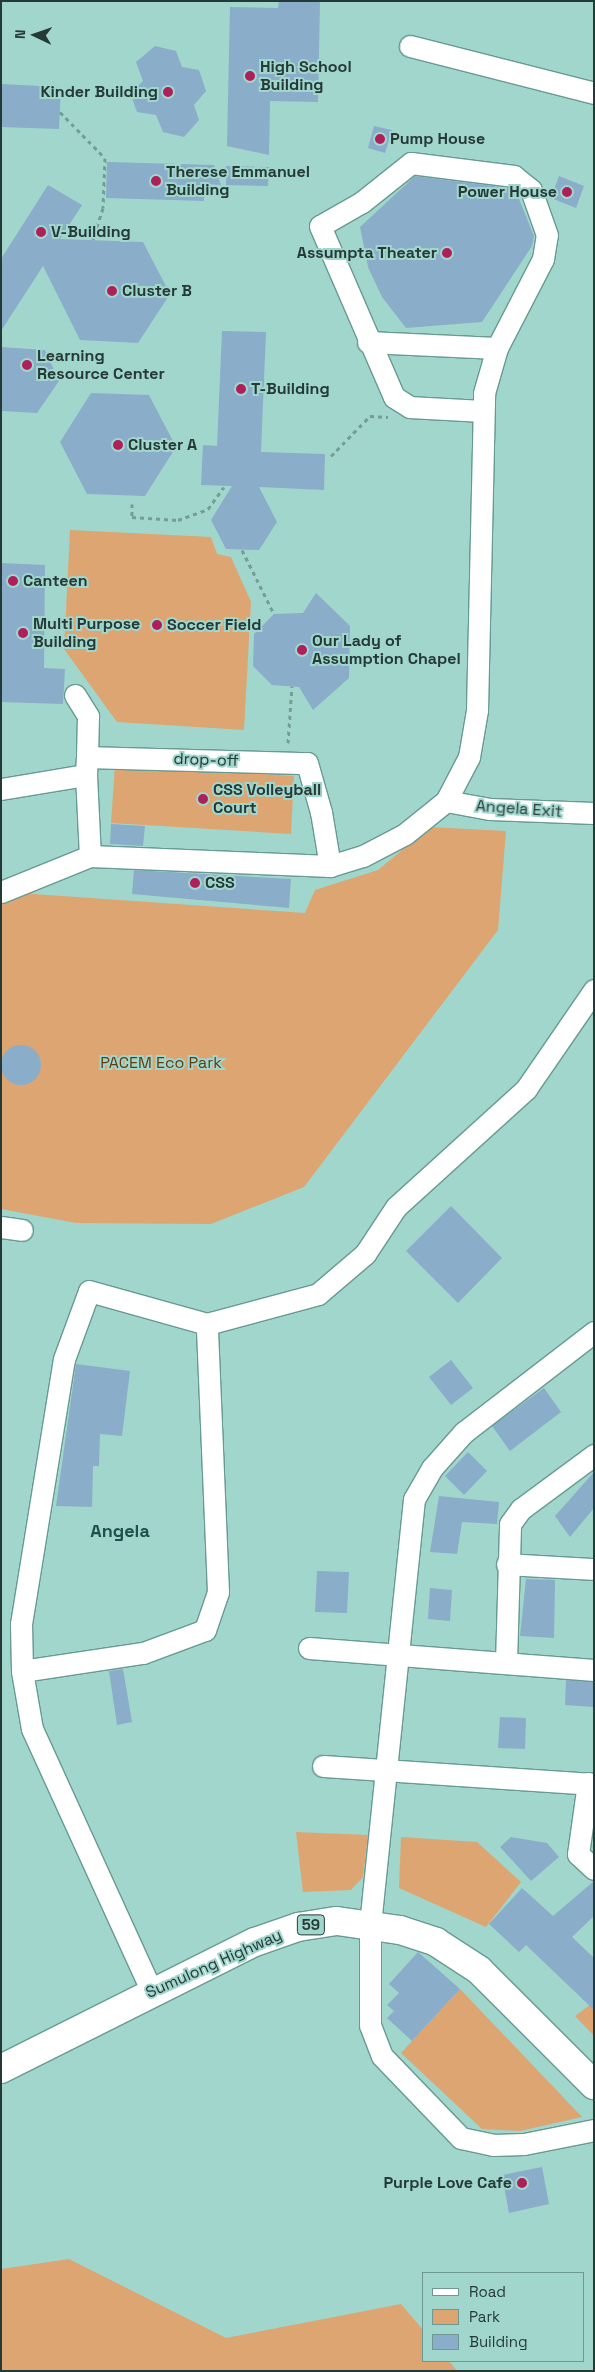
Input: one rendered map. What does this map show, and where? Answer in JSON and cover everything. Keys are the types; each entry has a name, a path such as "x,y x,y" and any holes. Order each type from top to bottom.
{"main road":[{"name":"Sumulong Highway","path":"1,2068 255,1942 298,1927 337,1921 370,1924 436,1942 479,1970 594,2085"}],"street":[{"path":"410,46 594,93"},
{"path":"1,892 90,856 330,866 363,856 405,834 446,801 469,757 477,710 482,411 497,348 547,245 546,226 530,190 524,182 504,173 411,163 390,176 362,202 320,226 368,342 400,402 419,408 482,411"},
{"path":"368,342 497,348"},
{"path":"75,695 88,716 93,763 90,856"},
{"name":"drop-off","path":"1,789 93,763 297,763"},
{"path":"297,763 321,812 330,866"},
{"name":"Angela Exit","path":"446,801 490,809 594,813"},
{"path":"152,1992 32,1729 22,1670 21,1624 64,1360 89,1291 207,1324 318,1294 365,1254 396,1207 526,1089 594,990"},
{"path":"22,1670 143,1653 205,1630 218,1592 207,1324"},
{"path":"594,1332 464,1432 432,1468 414,1499 389,1770 370,1924 370,2025 382,2056 461,2138 493,2145 524,2144 594,2130"},
{"path":"506,1662 507,1564 510,1524 521,1509 594,1455"},
{"path":"507,1564 594,1569"},
{"path":"310,1648 594,1670"},
{"path":"323,1766 591,1783 578,1854 594,1870"}],"path":[{"path":"60,112 104,158 102,208 93,239"},
{"path":"331,456 370,416 397,418"},
{"path":"132,504 132,517 178,520 208,509 224,487"},
{"path":"242,550 274,614"},
{"path":"292,686 297,763"}],"green space":[{"name":"Soccer Field","path":"70,530 211,537 217,554 231,557 251,602 244,730 117,722 64,649"},
{"name":"CSS Volleyball Court","path":"115,765 294,776 291,834 111,823"},
{"name":"PACEM Eco Park","path":"430,827 506,831 498,930 304,1187 211,1224 76,1223 1,1209 1,899 19,893 305,913 315,890 378,870"},
{"path":"296,1832 368,1835 363,1877 351,1890 303,1892"},
{"path":"401,1837 477,1842 521,1882 486,1927 399,1888"},
{"path":"460,1989 582,2117 520,2131 482,2129 401,2053"},
{"path":"594,2002 594,2036 575,2016"},
{"path":"69,2259 226,2338 401,2304 422,2329 422,2362 450,2362 457,2371 1,2371 1,2269"}],"building":[{"name":"High School Building","path":"279,1 320,1 318,102 270,101 269,155 227,146 230,7 278,8"},
{"name":"Kinder Building","path":"155,46 176,51 182,67 199,70 206,91 194,105 199,120 184,137 163,132 156,115 137,112 130,93 143,81 136,62"},
{"path":"1,84 61,87 59,129 1,127"},
{"name":"Pump House","path":"374,126 392,130 385,153 368,148"},
{"name":"Therese Emmanuel Building","path":"107,162 214,165 221,185 205,184 204,201 106,198"},
{"path":"226,166 269,167 268,186 226,185"},
{"name":"Assumpta Theater","path":"415,176 509,188 517,194 534,236 532,246 482,322 406,328 382,297 368,267 360,227"},
{"name":"Power House","path":"559,176 584,186 576,208 551,198"},
{"name":"Cluster B","path":"48,185 82,205 60,239 143,242 170,294 138,343 80,340 43,266 1,331 1,259"},
{"name":"T-Building","path":"222,331 266,332 261,452 325,454 324,490 259,487 277,522 259,550 226,549 211,520 232,486 201,485 203,445 217,446"},
{"name":"Learning Resource Center","path":"1,347 45,350 59,381 37,413 1,411"},
{"name":"Cluster A","path":"91,393 149,395 176,447 145,496 87,494 60,442"},
{"name":"Multi Purpose Building","path":"1,563 45,565 44,668 65,669 63,704 1,702"},
{"name":"Our Lady of Assumption Chapel","path":"316,593 350,626 349,678 313,710 299,687 272,685 253,666 254,634 274,614 303,613"},
{"path":"111,824 145,826 143,846 110,844"},
{"name":"CSS","path":"134,870 291,879 289,908 132,894"},
{"path":"21,1045 35,1051 41,1065 35,1079 21,1085 7,1079 1,1065 7,1051"},
{"path":"451,1206 502,1258 458,1303 406,1251"},
{"path":"451,1360 473,1388 451,1405 429,1377"},
{"path":"76,1364 130,1371 122,1436 100,1434 99,1466 93,1466 92,1507 56,1506"},
{"path":"544,1388 561,1412 510,1451 492,1426"},
{"path":"468,1452 487,1471 464,1495 445,1476"},
{"path":"594,1472 594,1508 570,1537 555,1516"},
{"path":"439,1496 499,1502 497,1524 462,1522 457,1554 430,1552"},
{"path":"317,1571 349,1572 347,1613 315,1612"},
{"path":"526,1579 555,1580 554,1638 520,1636"},
{"path":"430,1588 452,1590 450,1621 428,1619"},
{"path":"123,1669 132,1722 117,1725 109,1671"},
{"path":"566,1680 594,1682 594,1707 565,1705"},
{"path":"500,1717 526,1718 525,1749 498,1748"},
{"path":"511,1837 547,1843 559,1857 531,1881 500,1847"},
{"path":"594,1881 594,1916 572,1937 594,1958 594,2010 526,1945 519,1952 489,1924 522,1888 553,1916"},
{"path":"418,1952 460,1989 412,2041 387,2018 394,2011 387,2005 399,1993 389,1984"},
{"path":"542,2167 549,2204 509,2213 502,2175"}],"place":[{"name":"High School Building","path":"250,76"},
{"name":"Kinder Building","path":"168,92"},
{"name":"Pump House","path":"380,139"},
{"name":"Therese Emmanuel Building","path":"156,181"},
{"name":"Power House","path":"567,192"},
{"name":"V-Building","path":"41,232"},
{"name":"Assumpta Theater","path":"447,253"},
{"name":"Cluster B","path":"112,291"},
{"name":"Learning Resource Center","path":"27,365"},
{"name":"T-Building","path":"241,389"},
{"name":"Cluster A","path":"118,445"},
{"name":"Canteen","path":"13,581"},
{"name":"Soccer Field","path":"157,625"},
{"name":"Multi Purpose Building","path":"23,633"},
{"name":"Our Lady of Assumption Chapel","path":"302,650"},
{"name":"CSS Volleyball Court","path":"203,799"},
{"name":"CSS","path":"195,883"},
{"name":"Purple Love Cafe","path":"522,2183"}],"district":[{"name":"Angela","path":"120,1531"}]}
